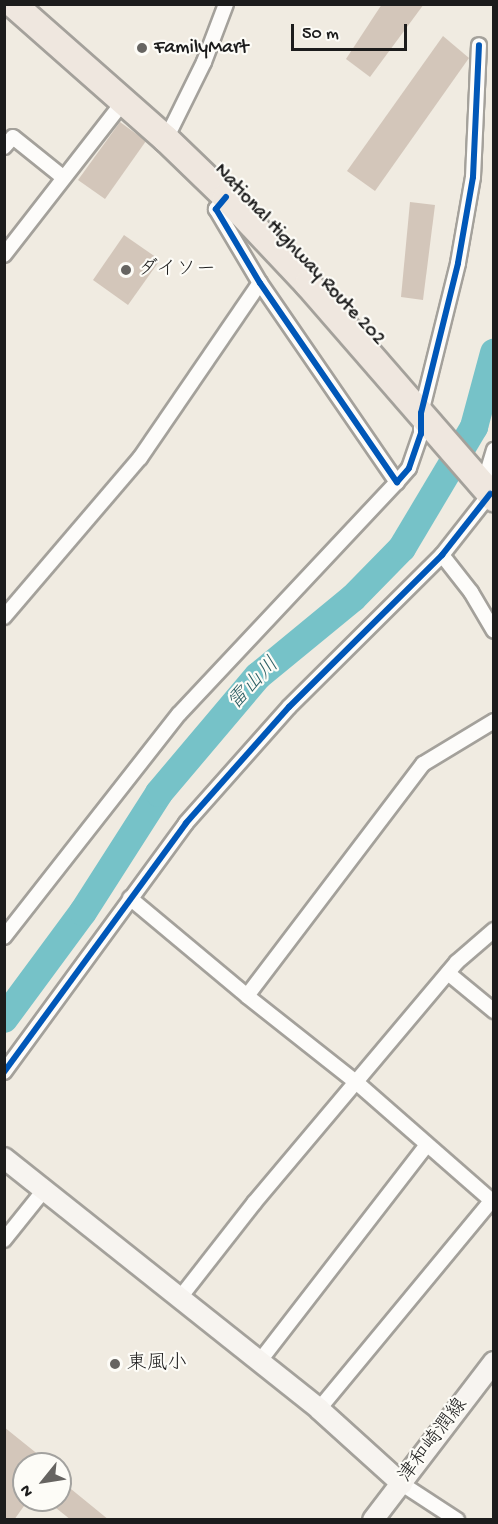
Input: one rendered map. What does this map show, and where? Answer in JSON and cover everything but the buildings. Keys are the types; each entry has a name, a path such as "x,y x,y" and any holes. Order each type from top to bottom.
{"highway":[{"name":"National Highway Route 202","path":"12,4 166,138 226,197 421,413 485,488"}],"street":[{"path":"166,138 204,62 226,4"},
{"path":"4,937 178,714 409,468 417,446 421,413 458,263 473,177 480,45"},
{"path":"4,255 123,102"},
{"path":"4,147 13,137 64,178"},
{"path":"226,197 216,209 260,283 397,482"},
{"path":"4,617 140,459 260,283"},
{"path":"4,1072 186,823 244,755 442,555 485,488 494,450"},
{"path":"442,555 471,592 494,631"},
{"path":"247,996 423,764 494,721"},
{"path":"130,898 247,996 356,1082 492,1202 319,1409"},
{"path":"179,1299 448,973 494,930"},
{"path":"448,973 494,1011"},
{"path":"259,1362 428,1145"},
{"path":"4,1158 319,1409 402,1484 457,1520"},
{"path":"4,1240 44,1190"},
{"name":"津和崎潤線","path":"373,1520 494,1362"}],"waterway":[{"name":"雷山川","path":"4,1019 83,912 159,793 258,676 353,598 402,548 474,427 494,353"}],"cycle path":[{"path":"226,197 216,209 260,283 397,482 409,468 421,434 421,413 458,263 473,177 479,45"},
{"path":"4,1072 186,823 289,707 442,555 490,494"}],"place":[{"name":"FamilyMart","path":"142,48"},
{"name":"ダイソー","path":"126,270"},
{"name":"東風小","path":"115,1364"}]}
